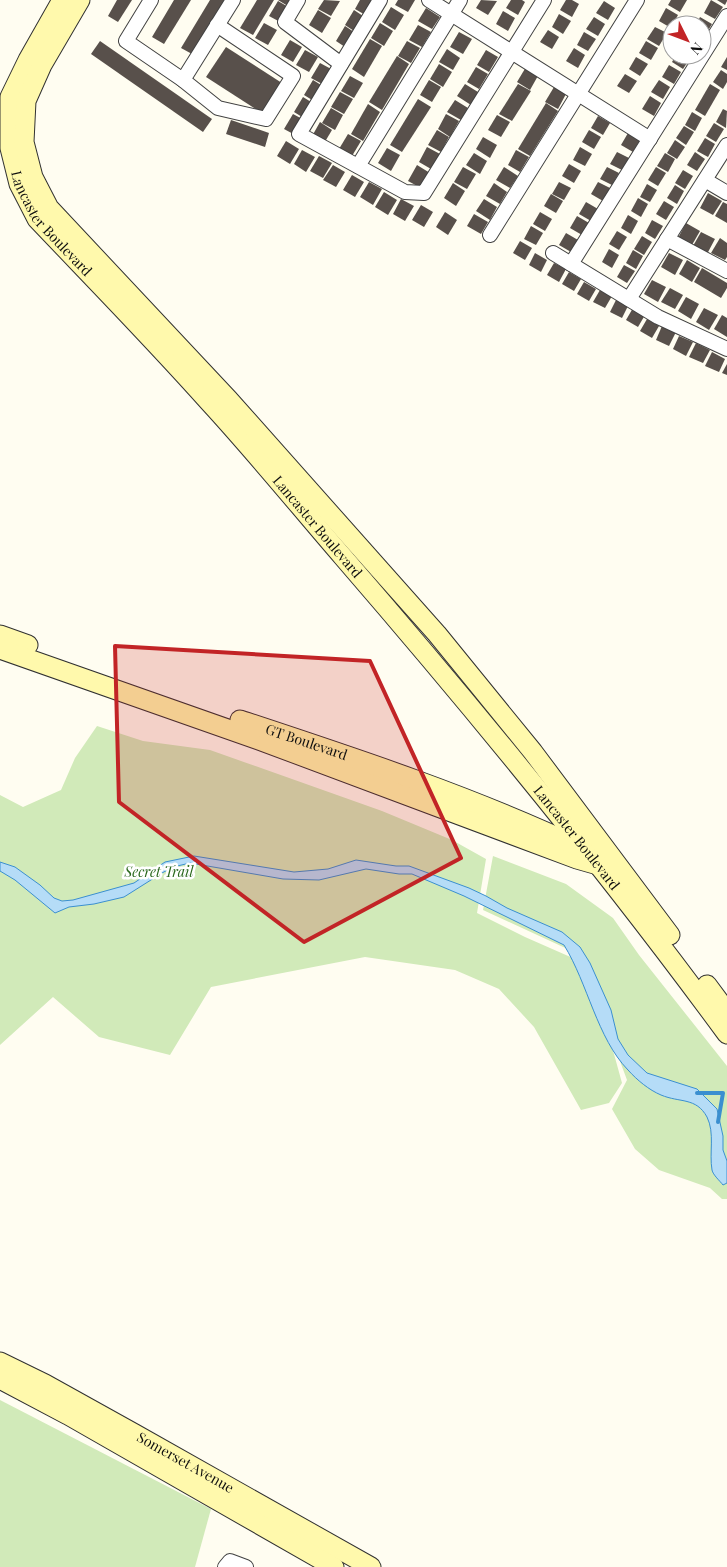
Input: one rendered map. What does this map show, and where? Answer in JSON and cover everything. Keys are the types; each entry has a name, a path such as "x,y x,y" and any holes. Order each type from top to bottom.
{"main road":[{"name":"Lancaster Boulevard","path":"62,0 28,60 10,97 10,148 19,184 37,219 210,403 445,675 544,796 585,850 609,862 727,1012"},
{"name":"Lancaster Boulevard","path":"80,0 42,66 26,101 24,142 33,177 49,208 229,400 437,634 533,752 609,862 654,936 727,1034"},
{"name":"GT Boulevard","path":"0,635 204,708 384,768 538,828 585,850"},
{"name":"GT Boulevard","path":"0,649 259,740 577,859 609,862"},
{"name":"Somerset Avenue","path":"0,1362 73,1409 334,1567"},
{"name":"Somerset Avenue","path":"2,1385 73,1409 371,1567"}],"street":[{"path":"151,0 126,41 183,80 218,108 266,119 293,76 217,25"},
{"path":"183,80 233,0"},
{"path":"298,0 284,22 341,64"},
{"path":"380,0 299,134 404,192 424,193 544,0"},
{"path":"429,0 650,139"},
{"path":"358,166 460,0"},
{"path":"490,235 637,0"},
{"path":"571,264 727,16"},
{"path":"629,299 727,145"},
{"path":"704,180 727,192"},
{"path":"667,239 727,271"},
{"path":"553,253 658,317 727,349"},
{"path":"228,1564 237,1562 246,1567"}],"highlighted area":[{"path":"115,646 370,661 461,858 304,942 119,802"}],"green space":[{"name":"Secret Trail","path":"97,726 143,741 210,750 382,811 452,840 486,859 477,913 575,959 590,989 614,1054 622,1083 609,1103 581,1110 534,1027 499,989 455,970 365,957 211,987 170,1055 99,1037 53,997 0,1045 0,795 23,807 61,790 75,758"},
{"path":"493,856 566,884 613,918 639,955 727,1066 727,1199 722,1199 710,1188 659,1170 635,1149 612,1109 627,1080 601,1010 574,952 483,910"},
{"path":"0,1400 211,1509 195,1567 0,1567"}],"water":[{"path":"194,856 294,872 328,869 356,860 409,866 469,888 507,908 562,932 580,947 590,963 611,1010 618,1039 628,1055 647,1073 697,1089 717,1109 723,1136 723,1150 727,1161 727,1183 723,1185 712,1170 711,1130 703,1111 693,1103 661,1095 652,1090 639,1081 617,1057 600,1027 580,976 564,945 464,896 412,874 366,869 319,880 283,879 190,863 173,867 124,897 94,904 69,907 55,913 15,880 0,871 0,862 15,867 54,898 62,901 73,900 134,883 165,862"}],"building":[{"path":"117,0 132,0 118,22 108,16"},
{"path":"174,0 191,0 164,44 152,37"},
{"path":"210,0 225,0 192,54 181,48"},
{"path":"257,0 274,0 253,35 240,28"},
{"path":"278,0 296,0 291,8"},
{"path":"324,0 340,1 331,16 318,9"},
{"path":"360,0 374,0 367,16 355,9"},
{"path":"398,0 415,0 408,12 395,5"},
{"path":"481,0 497,1 488,15 476,8"},
{"path":"511,0 522,0 525,2 518,15 506,8"},
{"path":"566,0 572,0 579,4 572,17 560,10"},
{"path":"671,0 687,0 680,12 668,5"},
{"path":"711,0 723,7 715,19 712,15 704,13"},
{"path":"717,0 727,0 727,1 725,5"},
{"path":"278,1 290,8 282,23 269,16"},
{"path":"604,1 615,8 608,20 596,13"},
{"path":"391,7 404,15 395,30 382,22"},
{"path":"426,8 440,17 432,29 418,21"},
{"path":"666,8 678,15 662,15"},
{"path":"318,10 331,18 322,33 309,25"},
{"path":"354,10 366,18 357,33 345,25"},
{"path":"503,11 515,18 508,31 496,24"},
{"path":"559,14 571,21 563,34 552,27"},
{"path":"594,17 605,24 598,36 586,29"},
{"path":"264,23 277,30 268,45 255,38"},
{"path":"380,23 393,31 384,46 371,38"},
{"path":"418,25 431,32 422,47 409,40"},
{"path":"345,26 357,34 348,49 336,41"},
{"path":"655,27 662,30 662,41 659,46 647,39"},
{"path":"548,30 559,37 552,49 540,42"},
{"path":"459,32 472,39 463,54 450,47"},
{"path":"584,32 596,39 588,51 577,45"},
{"path":"370,39 382,46 364,77 352,69"},
{"path":"290,40 302,47 293,62 281,55"},
{"path":"100,41 212,119 203,132 91,54"},
{"path":"407,41 420,48 411,63 398,56"},
{"path":"646,41 658,48 651,60 639,53"},
{"path":"226,47 285,85 265,115 206,77"},
{"path":"574,48 585,55 578,68 566,61"},
{"path":"447,49 460,58 453,70 439,62"},
{"path":"305,50 318,57 309,72 296,65"},
{"path":"486,50 498,57 489,72 477,65"},
{"path":"397,56 409,64 382,110 369,102"},
{"path":"636,57 648,64 640,76 629,69"},
{"path":"727,57 727,70 721,67"},
{"path":"320,63 333,70 324,85 311,78"},
{"path":"439,64 452,72 443,87 430,79"},
{"path":"669,65 681,72 674,84 662,77"},
{"path":"677,65 686,65 683,69"},
{"path":"476,67 488,74 479,89 467,82"},
{"path":"526,67 539,74 530,90 517,82"},
{"path":"721,70 727,74 727,82 723,89 713,82"},
{"path":"625,74 637,81 629,93 617,86"},
{"path":"350,76 363,83 354,98 341,91"},
{"path":"313,80 326,88 317,103 304,95"},
{"path":"429,80 441,87 432,102 420,95"},
{"path":"659,80 670,87 663,99 651,92"},
{"path":"465,84 478,92 471,105 457,96"},
{"path":"518,84 531,91 512,121 499,114"},
{"path":"710,84 720,90 705,116 695,110"},
{"path":"554,87 566,94 558,109 545,102"},
{"path":"340,92 353,99 344,114 331,107"},
{"path":"650,96 661,103 654,116 642,109"},
{"path":"303,97 316,105 307,120 294,112"},
{"path":"418,99 431,107 402,152 390,145"},
{"path":"455,100 468,108 461,120 447,112"},
{"path":"546,103 558,111 530,156 518,149"},
{"path":"368,104 380,112 363,141 351,134"},
{"path":"331,108 343,115 335,130 322,123"},
{"path":"723,109 727,111 726,128 716,122"},
{"path":"692,112 702,118 695,131 685,125"},
{"path":"293,114 306,121 297,136 284,129"},
{"path":"446,114 459,121 450,137 438,129"},
{"path":"497,115 510,122 501,137 488,130"},
{"path":"598,116 610,123 603,135 591,128"},
{"path":"231,120 269,133 265,147 226,134"},
{"path":"320,122 332,130 323,145 311,138"},
{"path":"714,123 724,129 716,142 706,136"},
{"path":"684,126 694,132 686,145 676,138"},
{"path":"437,130 449,137 441,152 428,145"},
{"path":"589,130 601,137 594,149 582,142"},
{"path":"628,133 640,140 633,152 621,145"},
{"path":"348,134 361,141 352,156 339,149"},
{"path":"483,137 497,145 490,158 476,149"},
{"path":"705,138 715,144 708,157 697,151"},
{"path":"675,140 685,147 677,159 667,153"},
{"path":"286,141 299,149 290,164 277,156"},
{"path":"427,147 440,154 431,169 419,162"},
{"path":"580,147 592,154 585,166 573,160"},
{"path":"387,148 400,155 391,171 378,163"},
{"path":"302,150 315,157 306,172 294,164"},
{"path":"516,150 529,157 520,172 508,165"},
{"path":"617,152 629,158 622,170 610,164"},
{"path":"695,152 705,159 697,171 687,165"},
{"path":"474,153 487,161 480,174 466,165"},
{"path":"665,153 675,159 668,172 657,166"},
{"path":"319,156 332,163 323,178 310,171"},
{"path":"569,164 581,171 574,183 562,176"},
{"path":"333,165 345,172 336,187 323,180"},
{"path":"417,165 430,173 421,188 408,181"},
{"path":"463,167 476,174 467,189 454,182"},
{"path":"504,167 518,176 510,188 496,180"},
{"path":"607,167 619,173 612,185 600,179"},
{"path":"656,167 666,173 658,186 648,180"},
{"path":"683,170 693,176 685,189 675,183"},
{"path":"352,175 364,182 355,197 343,190"},
{"path":"369,182 382,189 373,205 360,197"},
{"path":"559,182 571,188 564,200 552,194"},
{"path":"598,182 610,188 603,201 591,194"},
{"path":"453,183 465,191 456,206 444,198"},
{"path":"494,183 507,192 500,204 486,196"},
{"path":"647,184 657,190 650,202 640,197"},
{"path":"675,185 684,191 677,204 667,198"},
{"path":"384,192 397,200 388,215 375,207"},
{"path":"708,193 722,201 713,215 700,208"},
{"path":"551,194 563,201 556,213 544,206"},
{"path":"638,198 648,204 641,217 631,211"},
{"path":"401,199 414,206 405,221 393,214"},
{"path":"484,199 497,207 490,220 476,211"},
{"path":"664,201 674,207 666,220 656,214"},
{"path":"586,202 598,209 591,221 579,214"},
{"path":"723,202 727,204 727,223 715,216"},
{"path":"421,205 433,212 424,227 412,220"},
{"path":"445,212 457,220 448,235 436,227"},
{"path":"540,212 552,219 545,231 533,224"},
{"path":"474,214 488,222 481,234 467,226"},
{"path":"628,215 638,221 631,234 621,228"},
{"path":"577,216 589,223 582,235 570,228"},
{"path":"652,220 663,226 655,239 645,233"},
{"path":"686,223 700,231 692,245 678,238"},
{"path":"531,226 543,233 536,245 524,239"},
{"path":"617,231 627,237 619,250 609,244"},
{"path":"701,232 715,239 707,254 693,246"},
{"path":"566,233 578,240 571,252 559,245"},
{"path":"642,236 652,242 644,255 634,249"},
{"path":"720,238 727,243 727,257 725,260 711,253"},
{"path":"520,241 532,248 525,260 513,253"},
{"path":"609,249 619,255 612,268 602,262"},
{"path":"633,250 643,256 636,269 626,263"},
{"path":"535,253 547,260 541,272 529,265"},
{"path":"669,253 683,260 675,275 661,267"},
{"path":"687,260 700,268 692,282 679,274"},
{"path":"554,263 566,269 559,282 547,275"},
{"path":"624,265 635,271 627,283 617,277"},
{"path":"702,268 727,283 727,288 721,298 694,282"},
{"path":"569,272 581,279 574,291 562,284"},
{"path":"652,280 666,287 658,302 644,294"},
{"path":"584,282 596,289 589,301 577,294"},
{"path":"670,288 683,295 675,309 661,302"},
{"path":"600,290 612,296 605,308 593,302"},
{"path":"686,297 699,304 691,319 678,311"},
{"path":"616,300 628,306 622,318 610,312"},
{"path":"633,308 645,315 638,327 626,320"},
{"path":"704,308 718,315 709,330 696,322"},
{"path":"722,315 727,318 727,337 714,329"},
{"path":"647,319 659,326 652,338 640,331"},
{"path":"662,326 676,332 669,346 656,340"},
{"path":"679,336 693,342 686,356 673,349"},
{"path":"696,343 710,350 703,363 689,357"},
{"path":"712,352 725,359 719,372 705,366"},
{"path":"727,364 727,375 722,373"}],"waterway":[{"path":"697,1093 723,1093 718,1122"}]}
